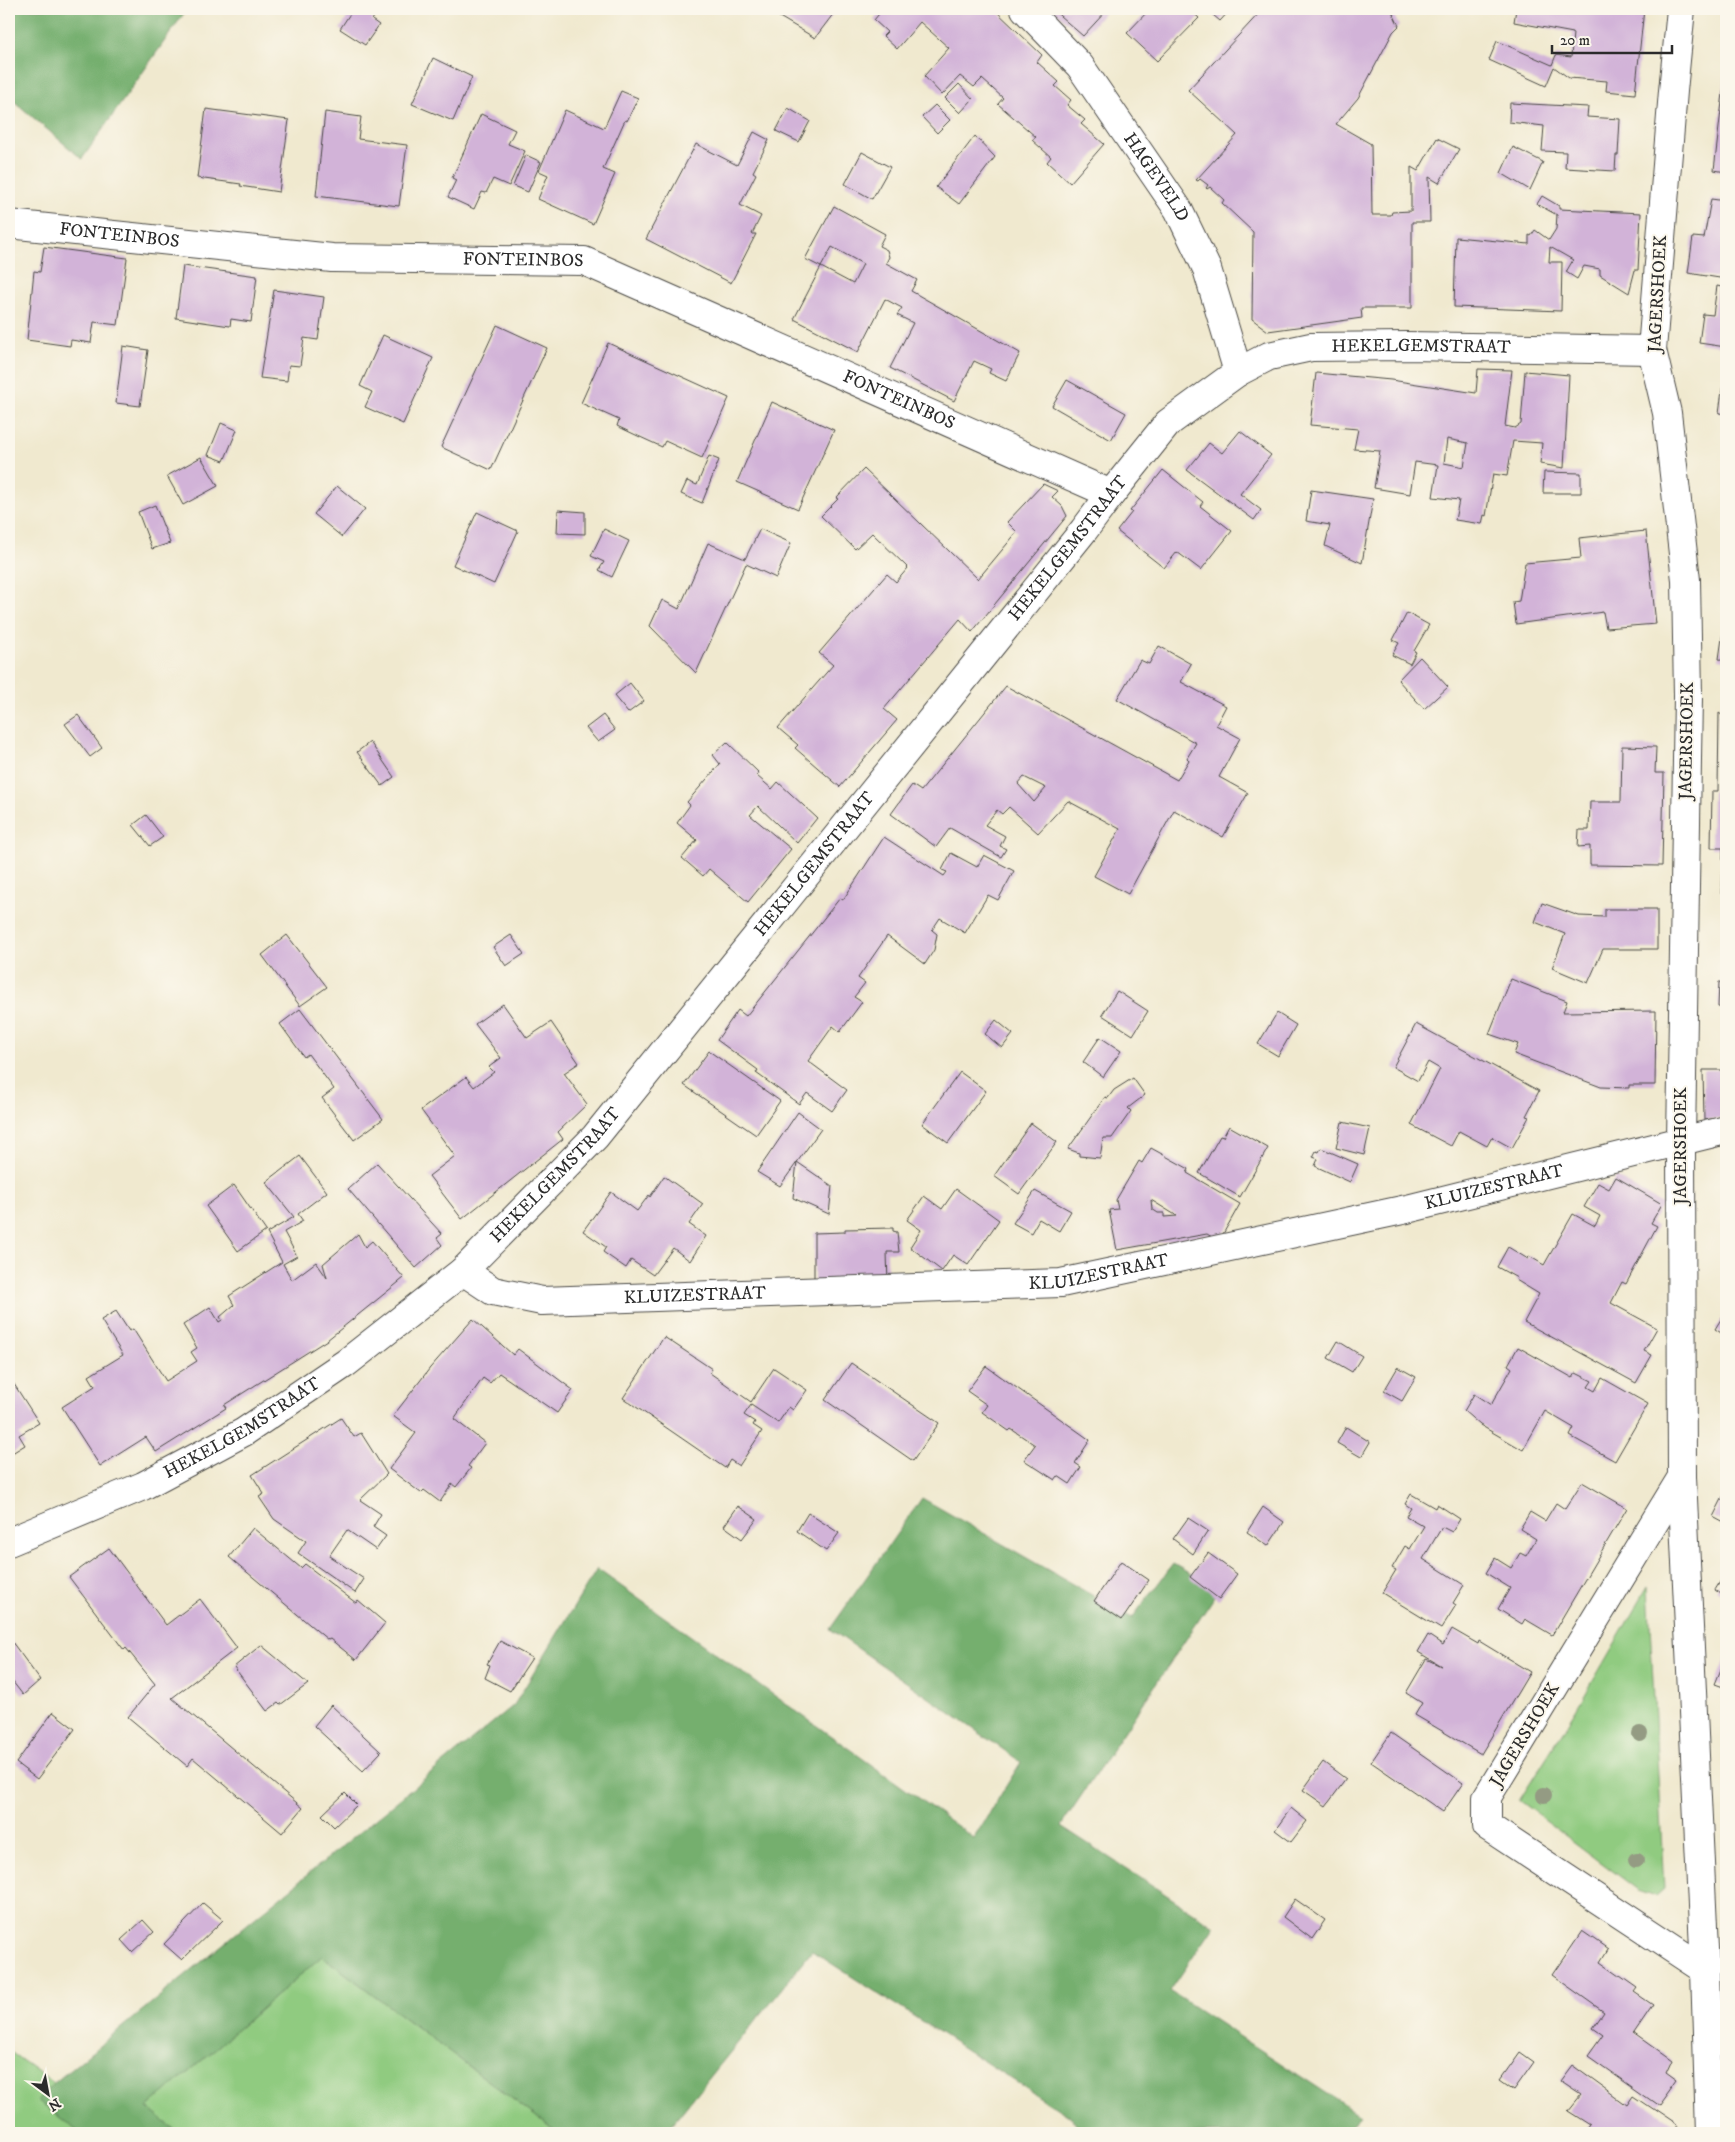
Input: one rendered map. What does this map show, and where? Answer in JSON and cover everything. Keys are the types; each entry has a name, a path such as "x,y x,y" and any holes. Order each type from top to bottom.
{"street":[{"name":"HAGEVELD","path":"1025,9 1080,66 1178,208 1207,269 1238,372"},
{"name":"JAGERSHOEK","path":"1681,9 1672,91 1652,350 1667,413 1686,580 1688,696 1681,1141 1682,1477 1705,1970 1710,2133"},
{"name":"FONTEINBOS","path":"9,224 332,258 584,261 1111,494"},
{"name":"HEKELGEMSTRAAT","path":"9,1542 142,1486 244,1432 346,1364 463,1271 595,1137 1078,538 1168,423 1238,372 1269,356 1311,347 1447,346 1652,350"},
{"name":"KLUIZESTRAAT","path":"463,1271 493,1291 542,1301 1061,1283 1407,1208 1726,1130"},
{"name":"JAGERSHOEK","path":"1682,1477 1487,1798 1488,1826 1705,1970"}],"green space":[{"path":"9,9 187,9 82,159 9,97"},
{"path":"922,1498 1132,1618 1173,1564 1219,1590 1061,1826 1214,1926 1170,1991 1360,2115 1347,2133 1087,2133 1069,2116 812,1951 665,2133 558,2133 322,1956 147,2108 179,2133 80,2133 37,2100 54,2083 514,1705 597,1569 974,1838 1021,1762 830,1629"},
{"path":"1648,1586 1664,1889 1656,1896 1638,1890 1519,1801 1575,1712"},
{"path":"322,1956 558,2133 179,2133 147,2108"},
{"path":"9,2051 54,2083 38,2100 80,2133 9,2133"}],"building":[{"path":"353,9 379,9 372,20 379,25 365,45 340,29"},
{"path":"773,9 837,9 815,38 771,12"},
{"path":"883,9 994,9 1042,55 1037,62 1059,82 1055,86 1071,100 1067,105 1085,120 1081,124 1104,144 1070,183 1047,162 1051,157 1032,140 1036,137 998,104 1003,98 982,79 974,87 960,76 942,95 924,76 949,48 920,22 897,49 883,36 887,32 874,20"},
{"path":"1052,9 1108,9 1083,36"},
{"path":"1150,9 1189,9 1199,18 1157,61 1127,33"},
{"path":"1206,9 1231,9 1220,21"},
{"path":"1263,9 1391,9 1399,26 1393,32 1358,98 1336,124 1371,144 1372,215 1391,215 1392,212 1411,211 1411,167 1418,171 1437,138 1459,149 1439,183 1429,177 1430,222 1412,222 1412,308 1361,308 1362,318 1268,331 1252,319 1253,232 1222,203 1224,200 1210,187 1206,188 1208,185 1200,179 1196,180 1237,135 1188,90"},
{"path":"1516,9 1534,11 1534,9 1644,9 1635,94 1606,91 1607,81 1569,78 1554,67 1546,86 1489,60 1497,41 1552,65 1556,55 1571,57 1573,33 1514,22"},
{"path":"433,58 472,77 453,121 412,104"},
{"path":"1726,76 1726,172 1714,170"},
{"path":"959,84 973,99 960,113 945,98"},
{"path":"621,91 638,98 627,121 625,120 603,169 615,174 593,224 538,199 548,175 539,171 565,110 604,128"},
{"path":"1510,103 1588,107 1587,117 1620,119 1615,171 1565,168 1566,152 1542,151 1544,126 1509,122"},
{"path":"935,105 950,120 937,133 922,117"},
{"path":"788,108 810,121 799,142 776,131"},
{"path":"206,109 289,120 279,192 197,178"},
{"path":"325,112 361,117 358,139 407,145 399,206 316,196"},
{"path":"481,114 515,130 508,144 525,151 509,186 493,179 486,193 482,192 474,209 448,197 456,180 452,178"},
{"path":"754,132 769,140 753,172 756,174 740,205 761,216 752,234 756,234 731,283 646,239 696,144 737,165"},
{"path":"975,136 995,157 959,204 936,187"},
{"path":"1513,147 1543,162 1530,190 1501,173"},
{"path":"862,152 890,167 872,199 845,184"},
{"path":"526,155 541,162 528,192 513,186"},
{"path":"1542,196 1559,206 1559,209 1641,213 1638,270 1635,270 1629,293 1600,275 1600,269 1584,266 1577,279 1566,272 1573,260 1550,247 1549,262 1562,262 1561,311 1454,307 1456,237 1529,244 1529,235 1531,236 1535,230 1549,240 1556,229 1557,215 1537,204"},
{"path":"1711,199 1726,201 1726,279 1688,273 1693,237 1704,238"},
{"path":"834,206 885,234 879,246 887,250 889,257 886,263 917,280 911,291 1020,353 1006,381 989,373 991,369 974,361 954,401 890,368 913,323 897,315 902,308 885,299 858,352 794,319 821,267 805,259","holes":["832,247 863,264 853,284 821,267"]},
{"path":"44,247 127,258 118,325 94,322 91,343 71,340 70,346 27,340 34,271 40,272"},
{"path":"183,266 257,276 251,322 231,319 230,326 176,318"},
{"path":"1717,286 1726,288 1726,347 1699,343 1703,314 1713,315"},
{"path":"274,290 324,297 318,340 304,338 300,366 289,365 287,381 260,378"},
{"path":"497,325 547,348 491,470 441,447"},
{"path":"383,335 433,358 403,424 365,407 372,392 360,386"},
{"path":"608,343 729,398 702,458 665,441 662,447 617,426 619,420 581,403"},
{"path":"123,346 148,350 140,406 116,403"},
{"path":"1726,368 1726,414 1719,413"},
{"path":"1478,369 1512,370 1505,426 1515,428 1521,424 1525,371 1569,375 1564,468 1540,464 1542,443 1513,441 1507,476 1493,474 1486,516 1484,515 1482,524 1455,520 1459,500 1433,497 1438,465 1415,462 1410,494 1374,488 1380,451 1354,449 1358,429 1310,425 1316,373 1391,380 1476,393","holes":["1447,439 1468,443 1464,467 1444,463"]},
{"path":"1067,380 1126,413 1111,440 1052,406"},
{"path":"772,402 834,430 798,509 737,482"},
{"path":"221,423 237,430 224,461 208,455"},
{"path":"1240,431 1271,455 1240,494 1261,510 1254,520 1187,470 1209,443 1222,453"},
{"path":"709,456 719,460 702,503 681,494 687,481 697,485"},
{"path":"201,457 218,486 183,505 167,476"},
{"path":"864,469 978,579 1017,532 1007,522 1043,484 1058,491 1052,497 1062,506 1067,516 972,632 960,619 884,709 897,720 840,787 795,748 798,745 778,728 833,665 819,653 887,574 896,582 908,568 872,533 855,549 821,516"},
{"path":"1163,470 1203,502 1200,506 1232,531 1201,570 1177,552 1164,568 1117,531 1132,512 1130,511"},
{"path":"1544,472 1581,473 1581,493 1543,493"},
{"path":"337,486 365,509 342,537 314,514"},
{"path":"1311,490 1373,499 1362,563 1325,546 1330,525 1306,521"},
{"path":"155,505 170,543 152,549 138,512"},
{"path":"558,510 585,512 585,534 557,533"},
{"path":"477,512 518,531 494,584 453,565"},
{"path":"604,529 629,541 612,577 599,570 604,562 591,556"},
{"path":"760,529 791,543 776,578 746,564 696,673 650,626 662,600 679,609 708,543 745,559"},
{"path":"1646,531 1656,624 1606,628 1603,612 1516,624 1513,602 1519,601 1525,563 1581,558 1579,538"},
{"path":"1407,613 1429,625 1414,651 1416,652 1410,664 1392,655 1399,643 1393,640"},
{"path":"1726,617 1726,660 1719,659"},
{"path":"1159,646 1191,664 1181,682 1226,706 1216,725 1240,738 1219,777 1248,793 1223,837 1174,810 1128,894 1094,876 1120,829 1068,801 1038,833 1009,807 1002,814 997,810 985,825 1005,836 1000,846 1006,849 1001,857 950,828 936,847 891,814 912,785 921,791 1006,686 1177,780 1189,760 1187,758 1196,743 1117,699 1140,660 1149,664","holes":["1024,777 1046,788 1034,802 1018,784"]},
{"path":"1420,657 1448,687 1424,709 1398,680"},
{"path":"630,683 644,701 628,713 614,696"},
{"path":"1719,713 1726,718 1726,895 1722,894 1723,848 1711,848 1712,791 1718,791"},
{"path":"78,715 102,748 90,757 65,724"},
{"path":"603,715 615,730 598,742 586,728"},
{"path":"370,742 394,777 382,786 357,752"},
{"path":"727,742 759,773 757,776 772,789 778,782 817,818 797,843 758,806 750,815 791,849 748,902 709,869 703,876 682,858 697,840 677,823 690,805 687,802 720,764 713,755"},
{"path":"1622,746 1656,747 1655,773 1664,773 1662,866 1590,865 1590,846 1578,847 1579,830 1589,830 1590,802 1621,802"},
{"path":"146,815 163,837 150,846 133,825"},
{"path":"884,837 944,876 947,872 942,870 951,853 977,867 984,855 1014,871 998,900 988,895 965,933 940,918 932,930 937,934 934,950 925,964 887,936 858,978 865,983 854,997 862,1002 840,1032 833,1026 808,1061 847,1090 832,1111 807,1093 799,1104 756,1073 758,1070 717,1040 738,1010 746,1016 840,898 843,900"},
{"path":"1542,903 1579,916 1605,917 1605,909 1657,909 1657,949 1603,949 1588,983 1552,968 1565,934 1535,922"},
{"path":"287,935 327,987 300,1006 262,955"},
{"path":"511,935 524,954 506,966 493,947"},
{"path":"1511,979 1567,1001 1563,1012 1656,1011 1655,1085 1629,1085 1629,1088 1601,1087 1514,1054 1518,1044 1489,1034"},
{"path":"1719,982 1726,983 1726,1008 1718,1007"},
{"path":"1117,991 1148,1011 1133,1035 1102,1015"},
{"path":"503,1004 527,1038 551,1022 579,1063 564,1073 587,1104 558,1132 563,1139 462,1219 429,1176 455,1156 421,1110 466,1077 474,1087 494,1072 489,1067 501,1058 475,1024"},
{"path":"300,1009 383,1119 354,1140 322,1098 334,1089 308,1054 304,1057 280,1024"},
{"path":"1277,1013 1296,1025 1278,1056 1258,1044"},
{"path":"996,1020 1013,1034 1002,1048 985,1034"},
{"path":"1416,1024 1539,1091 1526,1116 1529,1117 1512,1148 1492,1137 1487,1146 1459,1131 1451,1146 1411,1125 1440,1069 1428,1062 1418,1081 1393,1067"},
{"path":"1100,1037 1121,1051 1103,1077 1083,1062"},
{"path":"709,1051 780,1101 756,1135 684,1085"},
{"path":"1703,1070 1726,1070 1726,1117 1704,1120"},
{"path":"960,1072 986,1091 948,1143 922,1124"},
{"path":"1133,1078 1145,1095 1128,1108 1131,1111 1112,1138 1103,1138 1100,1158 1079,1156 1079,1153 1068,1149 1105,1097 1108,1098 1114,1090"},
{"path":"798,1112 821,1129 780,1186 757,1172"},
{"path":"1342,1122 1370,1128 1364,1155 1336,1148"},
{"path":"1031,1123 1057,1142 1019,1194 994,1176"},
{"path":"1229,1126 1268,1148 1240,1197 1199,1173 1220,1136 1223,1137"},
{"path":"1151,1148 1189,1169 1187,1173 1240,1204 1219,1241 1207,1234 1117,1250 1109,1210 1118,1209 1116,1200 1139,1161 1142,1163","holes":["1151,1200 1177,1216 1164,1217 1164,1213 1158,1213 1152,1209"]},
{"path":"1321,1148 1358,1164 1350,1182 1315,1166 1318,1159 1313,1157 1316,1151 1319,1152"},
{"path":"300,1156 327,1192 298,1214 303,1221 284,1232 297,1256 283,1264 292,1280 316,1262 327,1278 323,1264 358,1234 365,1247 372,1241 404,1278 327,1340 224,1405 226,1408 156,1452 146,1437 100,1466 62,1407 95,1386 89,1376 123,1355 101,1320 116,1311 129,1331 133,1329 166,1381 197,1361 191,1352 197,1348 183,1325 210,1307 219,1322 222,1320 220,1317 234,1305 229,1296 282,1262 267,1233 294,1217 266,1182"},
{"path":"797,1162 832,1186 829,1214 793,1198"},
{"path":"377,1163 442,1234 437,1238 442,1245 416,1268 348,1189"},
{"path":"664,1176 703,1204 689,1224 706,1236 690,1261 673,1248 653,1275 631,1260 626,1268 603,1252 606,1247 583,1231 611,1192 637,1211 649,1195 650,1197"},
{"path":"1616,1177 1662,1204 1651,1223 1657,1226 1626,1284 1622,1282 1611,1303 1657,1328 1644,1351 1652,1355 1636,1383 1524,1322 1539,1294 1516,1280 1517,1278 1497,1267 1508,1247 1528,1259 1529,1256 1544,1265 1573,1214 1595,1226 1600,1216 1584,1207 1598,1183 1609,1189"},
{"path":"234,1185 266,1231 238,1251 206,1206"},
{"path":"956,1189 999,1220 968,1265 953,1255 942,1271 910,1247 921,1230 907,1220 924,1196 942,1209"},
{"path":"1035,1191 1071,1211 1059,1231 1039,1219 1031,1233 1013,1223"},
{"path":"893,1228 893,1231 897,1232 899,1252 887,1252 888,1285 814,1287 814,1233 845,1232 845,1229"},
{"path":"1726,1311 1726,1336 1715,1329"},
{"path":"473,1319 513,1355 518,1349 573,1390 557,1413 499,1373 490,1383 483,1378 454,1419 485,1443 468,1466 471,1468 456,1487 452,1484 440,1502 424,1490 421,1493 389,1469 416,1433 393,1416 430,1368"},
{"path":"664,1337 712,1369 710,1373 751,1402 774,1368 807,1390 793,1410 789,1407 778,1423 751,1405 744,1415 755,1422 753,1425 762,1431 739,1466 730,1460 725,1468 623,1398"},
{"path":"1338,1341 1362,1356 1352,1372 1328,1358"},
{"path":"1518,1347 1573,1378 1576,1373 1592,1381 1588,1387 1595,1391 1602,1378 1648,1404 1615,1461 1570,1436 1574,1428 1545,1411 1523,1450 1480,1425 1464,1411 1474,1394 1491,1405 1512,1368 1508,1365"},
{"path":"851,1363 939,1423 913,1461 825,1400"},
{"path":"986,1366 1090,1440 1075,1463 1081,1467 1070,1484 1058,1476 1055,1480 1024,1460 1035,1445 1011,1429 1009,1431 982,1412 987,1405 967,1391"},
{"path":"1398,1367 1416,1377 1402,1401 1384,1391"},
{"path":"12,1381 39,1423 19,1435 25,1445 9,1455 9,1383"},
{"path":"341,1418 354,1437 361,1433 387,1474 360,1500 381,1514 373,1527 386,1536 376,1550 347,1530 329,1556 364,1579 355,1593 298,1553 306,1541 274,1519 259,1497 264,1494 252,1475"},
{"path":"1346,1427 1370,1442 1361,1457 1337,1443"},
{"path":"1582,1482 1627,1508 1552,1635 1525,1619 1522,1624 1498,1609 1510,1588 1486,1573 1495,1558 1511,1568 1520,1553 1526,1556 1536,1539 1520,1529 1530,1512 1545,1521 1556,1503 1565,1509"},
{"path":"1726,1491 1726,1524 1713,1517"},
{"path":"1411,1494 1435,1508 1437,1504 1460,1519 1452,1532 1442,1527 1423,1559 1464,1585 1453,1603 1456,1605 1441,1629 1382,1593 1396,1570 1392,1568 1405,1546 1410,1549 1424,1526 1406,1516 1411,1508 1405,1504"},
{"path":"738,1506 757,1519 742,1539 724,1526"},
{"path":"1263,1507 1284,1522 1268,1546 1247,1532"},
{"path":"808,1513 839,1533 826,1551 797,1531"},
{"path":"1188,1518 1208,1531 1193,1554 1173,1539"},
{"path":"253,1528 301,1568 305,1564 356,1603 358,1600 385,1623 356,1660 330,1639 328,1640 229,1557"},
{"path":"109,1548 166,1625 200,1599 237,1648 172,1698 303,1808 282,1833 193,1758 187,1766 128,1717 155,1684 126,1648 124,1650 69,1577"},
{"path":"1208,1553 1237,1574 1219,1599 1190,1577"},
{"path":"1121,1561 1149,1580 1122,1620 1094,1601"},
{"path":"1726,1572 1726,1597 1715,1590"},
{"path":"1452,1629 1478,1644 1479,1641 1530,1672 1481,1754 1415,1715 1422,1703 1406,1693 1426,1659 1441,1666 1418,1652 1428,1635 1443,1645"},
{"path":"500,1641 532,1658 510,1691 485,1678 490,1665 487,1664"},
{"path":"12,1642 40,1680 23,1695 9,1677 9,1644"},
{"path":"261,1645 308,1684 280,1705 278,1703 267,1711 234,1667"},
{"path":"1726,1657 1726,1688 1715,1684"},
{"path":"331,1705 381,1752 363,1771 314,1726"},
{"path":"53,1712 75,1729 37,1779 16,1763"},
{"path":"1391,1733 1463,1783 1443,1812 1371,1762"},
{"path":"1323,1762 1346,1779 1326,1806 1303,1790"},
{"path":"345,1793 357,1805 334,1827 322,1815"},
{"path":"1291,1808 1307,1821 1291,1842 1275,1830"},
{"path":"1295,1899 1325,1920 1312,1939 1283,1917"},
{"path":"203,1903 223,1920 182,1960 164,1944"},
{"path":"143,1920 154,1932 132,1952 121,1940"},
{"path":"1582,1931 1608,1949 1600,1962 1637,1988 1634,1992 1653,2005 1634,2033 1672,2060 1666,2073 1677,2081 1659,2106 1588,2056 1603,2035 1593,2028 1604,2012 1552,1975"},
{"path":"1520,2052 1534,2062 1514,2090 1500,2080"},
{"path":"1572,2065 1627,2105 1633,2096 1676,2125 1671,2133 1584,2133 1590,2125 1568,2111 1581,2095 1560,2081"}]}
